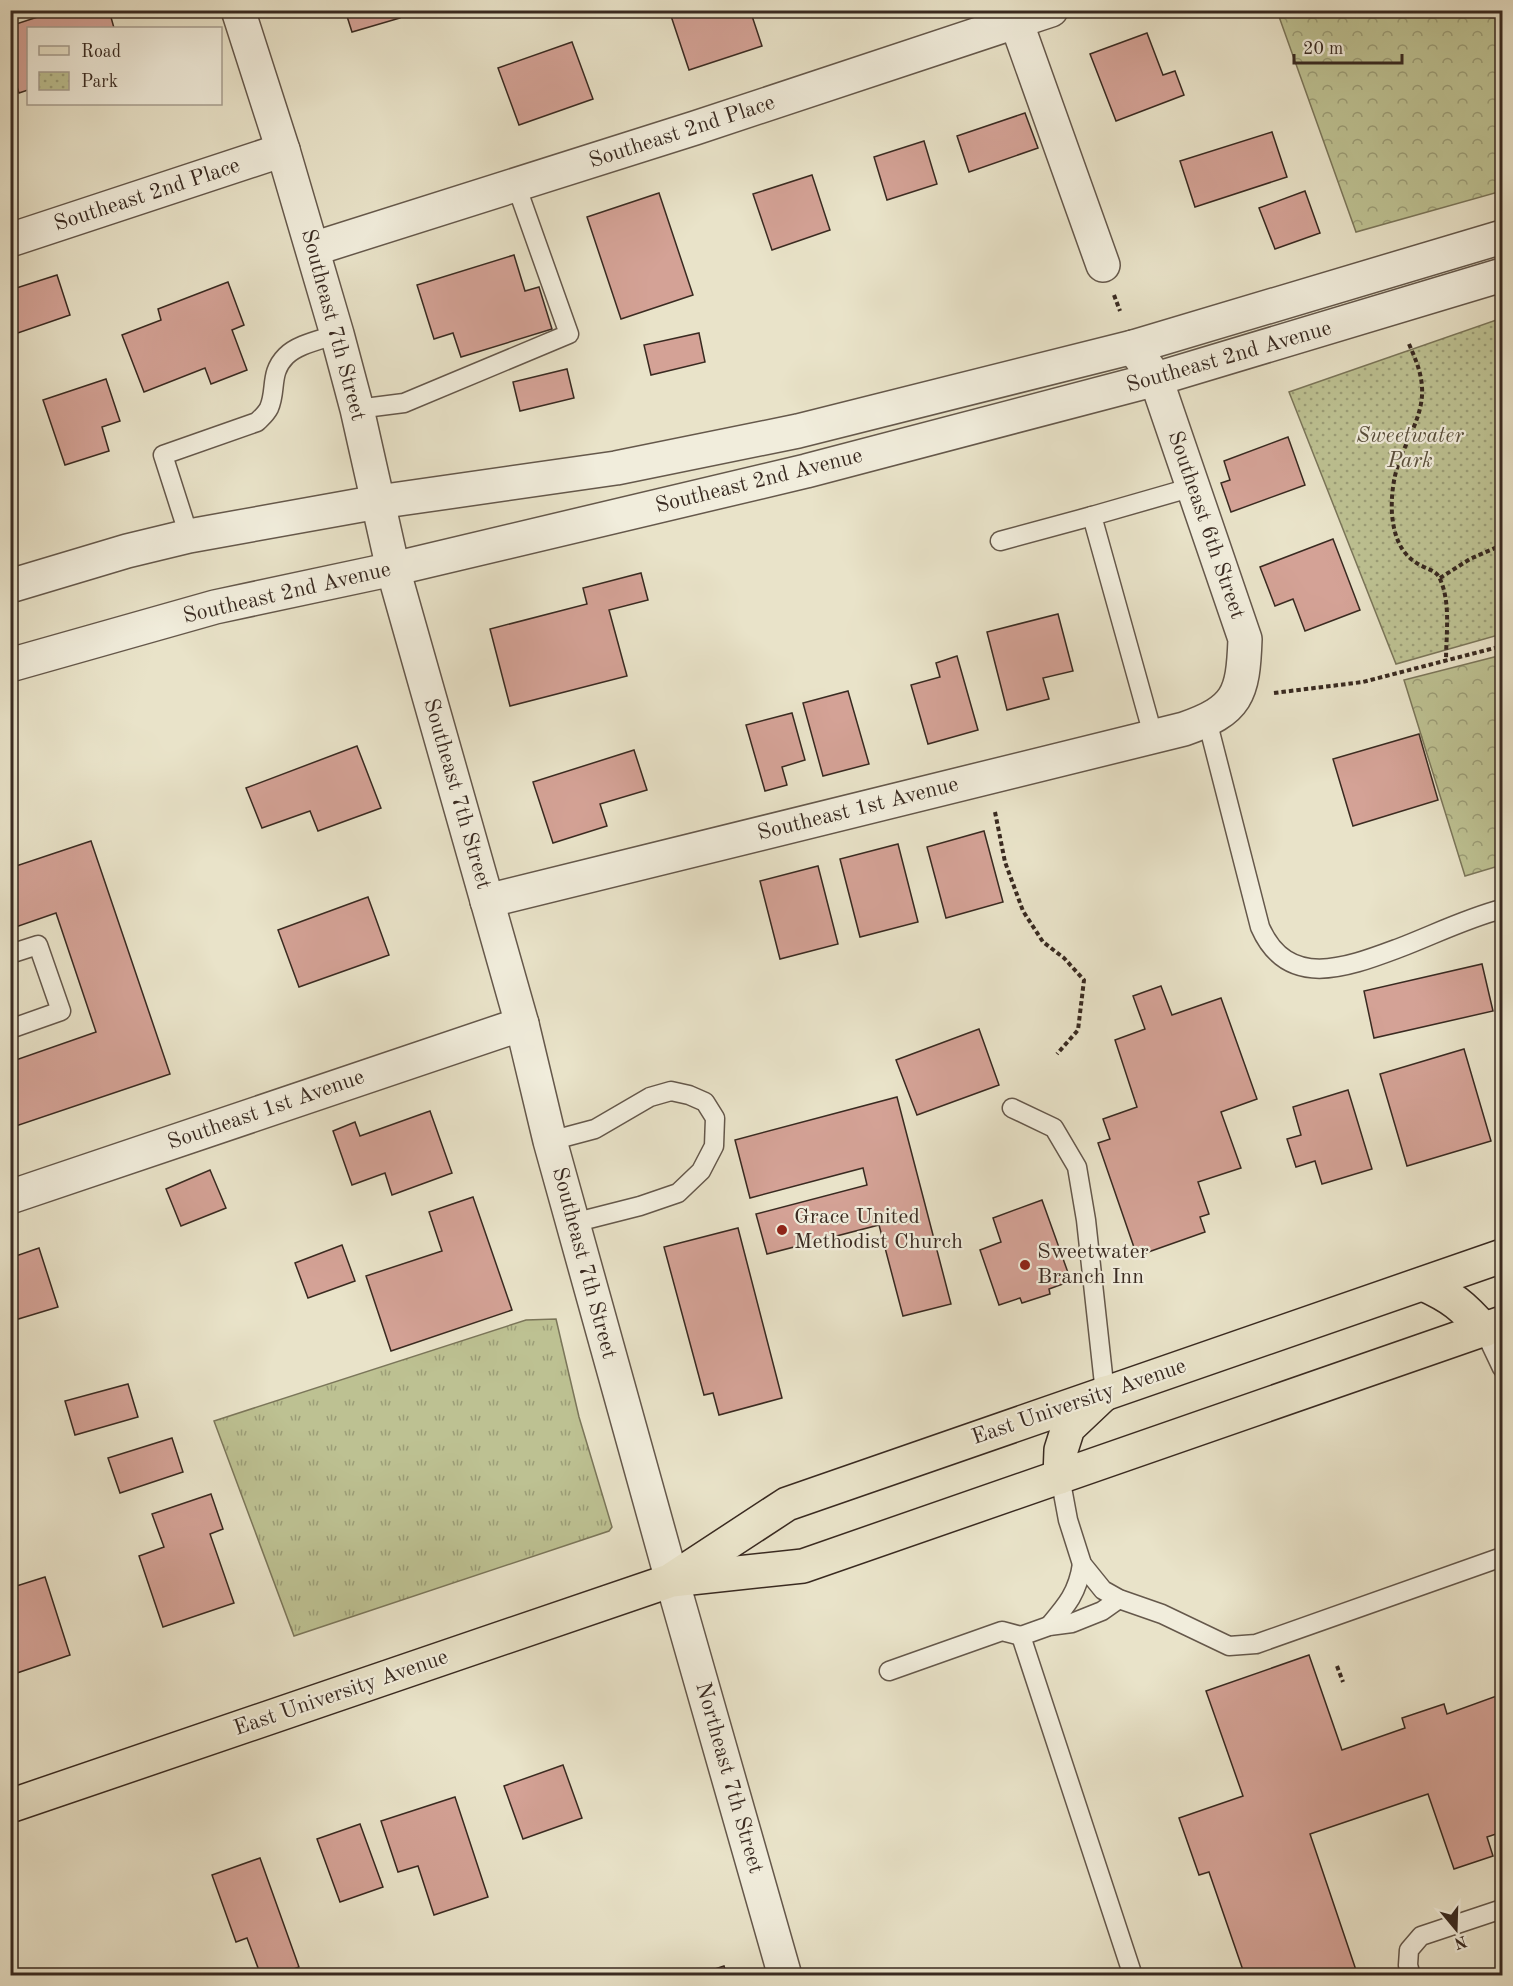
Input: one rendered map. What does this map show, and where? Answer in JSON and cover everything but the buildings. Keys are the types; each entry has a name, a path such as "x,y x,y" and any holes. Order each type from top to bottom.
{"main road":[{"name":"East University Avenue","path":"672,1580 787,1504 1503,1256"},
{"path":"1423,1284 1448,1295 1493,1327"},
{"name":"East University Avenue","path":"10,1806 672,1580 803,1566 1493,1327"},
{"path":"1060,1477 1060,1450 1068,1428 1105,1393"}],"street":[{"name":"Southeast 7th Street","path":"238,10 284,150 337,334 357,409 393,569 522,1024 550,1141 672,1580"},
{"name":"Southeast 2nd Place","path":"313,249 695,128 1014,16 1051,10"},
{"path":"1014,16 1103,265"},
{"name":"Southeast 2nd Place","path":"10,240 284,150"},
{"name":"Southeast 2nd Avenue","path":"10,586 128,551 189,536 378,502 616,468 798,431 1133,347 1503,237"},
{"name":"Southeast 2nd Avenue","path":"10,665 215,607 393,569 806,471 1156,379 1503,275"},
{"name":"Southeast 6th Street","path":"1133,347 1156,379 1245,639 1244,670 1223,708"},
{"name":"Southeast 1st Avenue","path":"487,902 1184,729 1223,708"},
{"name":"Southeast 1st Avenue","path":"10,1197 522,1024"},
{"name":"Northeast 7th Street","path":"672,1580 785,1976"}],"lane":[{"path":"357,409 404,403 569,334 516,185"},
{"path":"189,536 163,455 257,422 266,414 270,406 274,377 279,364 286,355 337,334"},
{"path":"1000,542 1193,488"},
{"path":"1092,516 1153,735"},
{"path":"1223,708 1260,927 1267,943 1283,959 1303,967 1328,969 1357,964 1503,909"},
{"path":"10,954 38,945 61,1011 10,1029"},
{"path":"550,1141 595,1129 650,1097 671,1090 705,1102 715,1118 714,1146 701,1171 678,1193 640,1206 573,1223"},
{"path":"1012,1108 1054,1128 1077,1167 1086,1220 1105,1393"},
{"path":"1493,1327 1503,1368"},
{"path":"1060,1477 1068,1520 1082,1564 1103,1590 1119,1599 1162,1614 1229,1646 1256,1644 1503,1557"},
{"path":"1049,1626 1064,1609 1079,1583 1082,1564"},
{"path":"889,1671 1002,1631 1021,1636 1049,1626 1072,1623 1102,1611 1119,1599"},
{"path":"1021,1636 1133,1976"},
{"path":"1411,1976 1408,1965 1409,1950 1421,1936 1503,1910"}],"path":[{"path":"1409,344 1420,371 1422,390 1420,409 1397,467 1391,505 1393,529 1400,546 1409,559 1436,572 1440,578 1446,613 1446,660"},
{"path":"1440,578 1470,559 1503,545"},
{"path":"1223,708 1286,693 1363,682 1503,646"},
{"path":"988,776 1005,862 1023,911 1043,942 1064,958 1084,980 1078,1030 1057,1054"},
{"path":"1337,1666 1343,1682"}],"green space":[{"path":"1277,11 1502,11 1502,191 1356,232"},
{"name":"Sweetwater Park","path":"1502,318 1502,634 1396,664 1289,392"},
{"path":"1502,655 1502,865 1465,876 1404,680"},
{"path":"556,1319 579,1417 612,1527 609,1531 294,1636 214,1421 526,1320"}],"place":[{"name":"Grace United Methodist Church","path":"782,1230"},
{"name":"Sweetwater Branch Inn","path":"1025,1265"}]}
